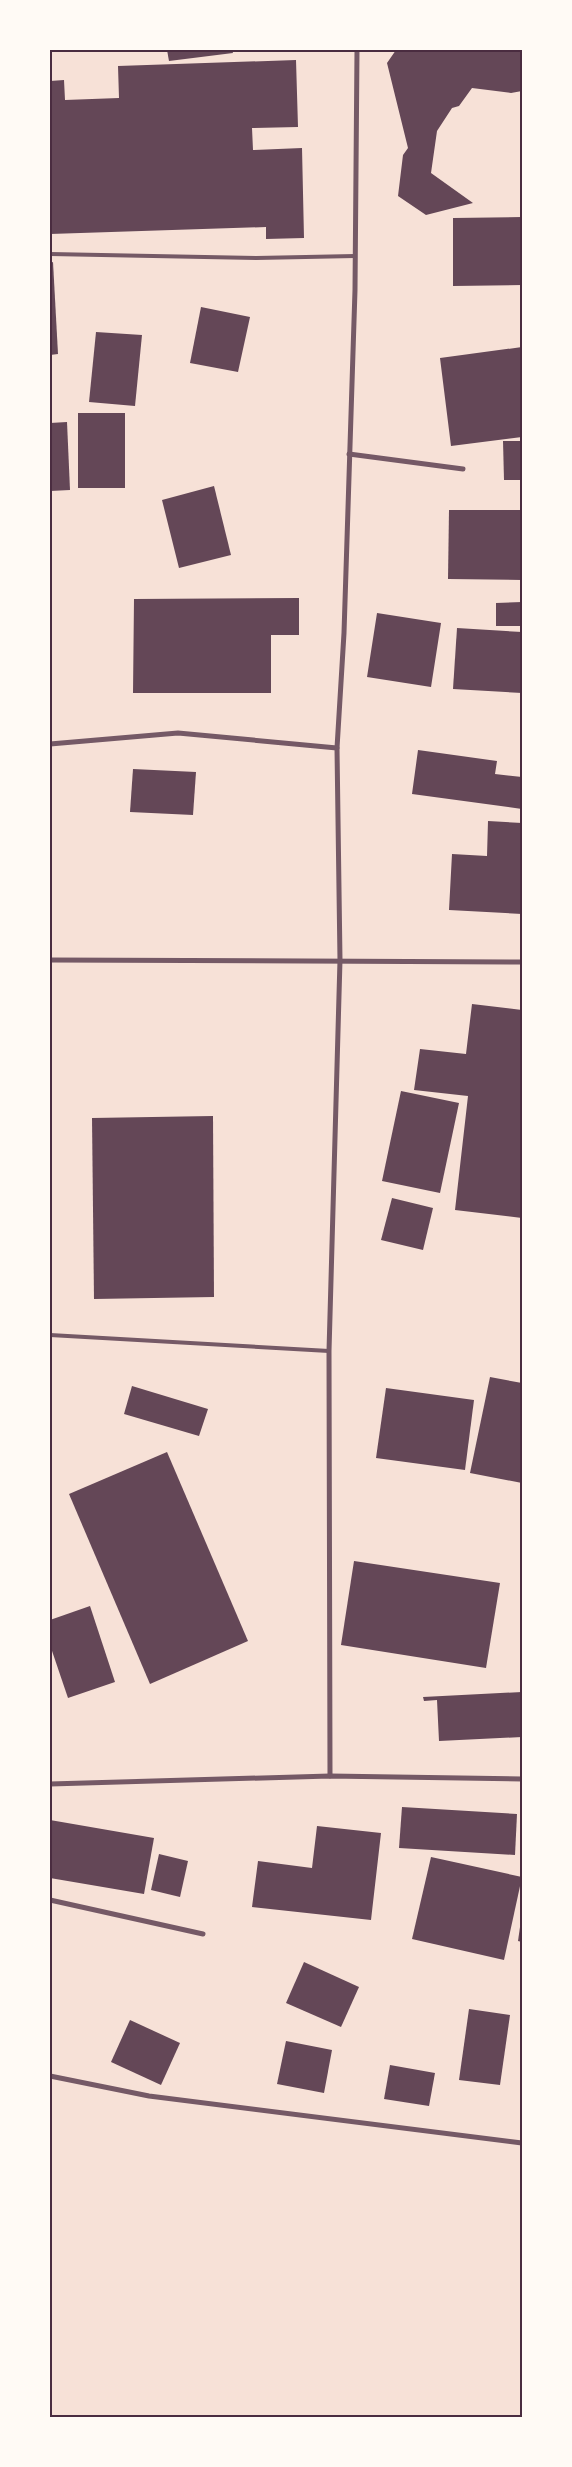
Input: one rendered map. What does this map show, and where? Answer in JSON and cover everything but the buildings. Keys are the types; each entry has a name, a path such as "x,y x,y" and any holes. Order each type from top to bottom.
{"street":[{"path":"330,1776 329,1351 340,960 337,748 344,633 355,256 357,50"},
{"path":"349,454 463,469"},
{"path":"50,744 178,733 337,748"},
{"path":"50,960 522,962"},
{"path":"50,1784 330,1776 522,1779"},
{"path":"50,1900 203,1934"},
{"path":"50,2076 149,2096 522,2143"}],"lane":[{"path":"50,254 256,258 355,256"},
{"path":"50,1335 329,1351"}]}
